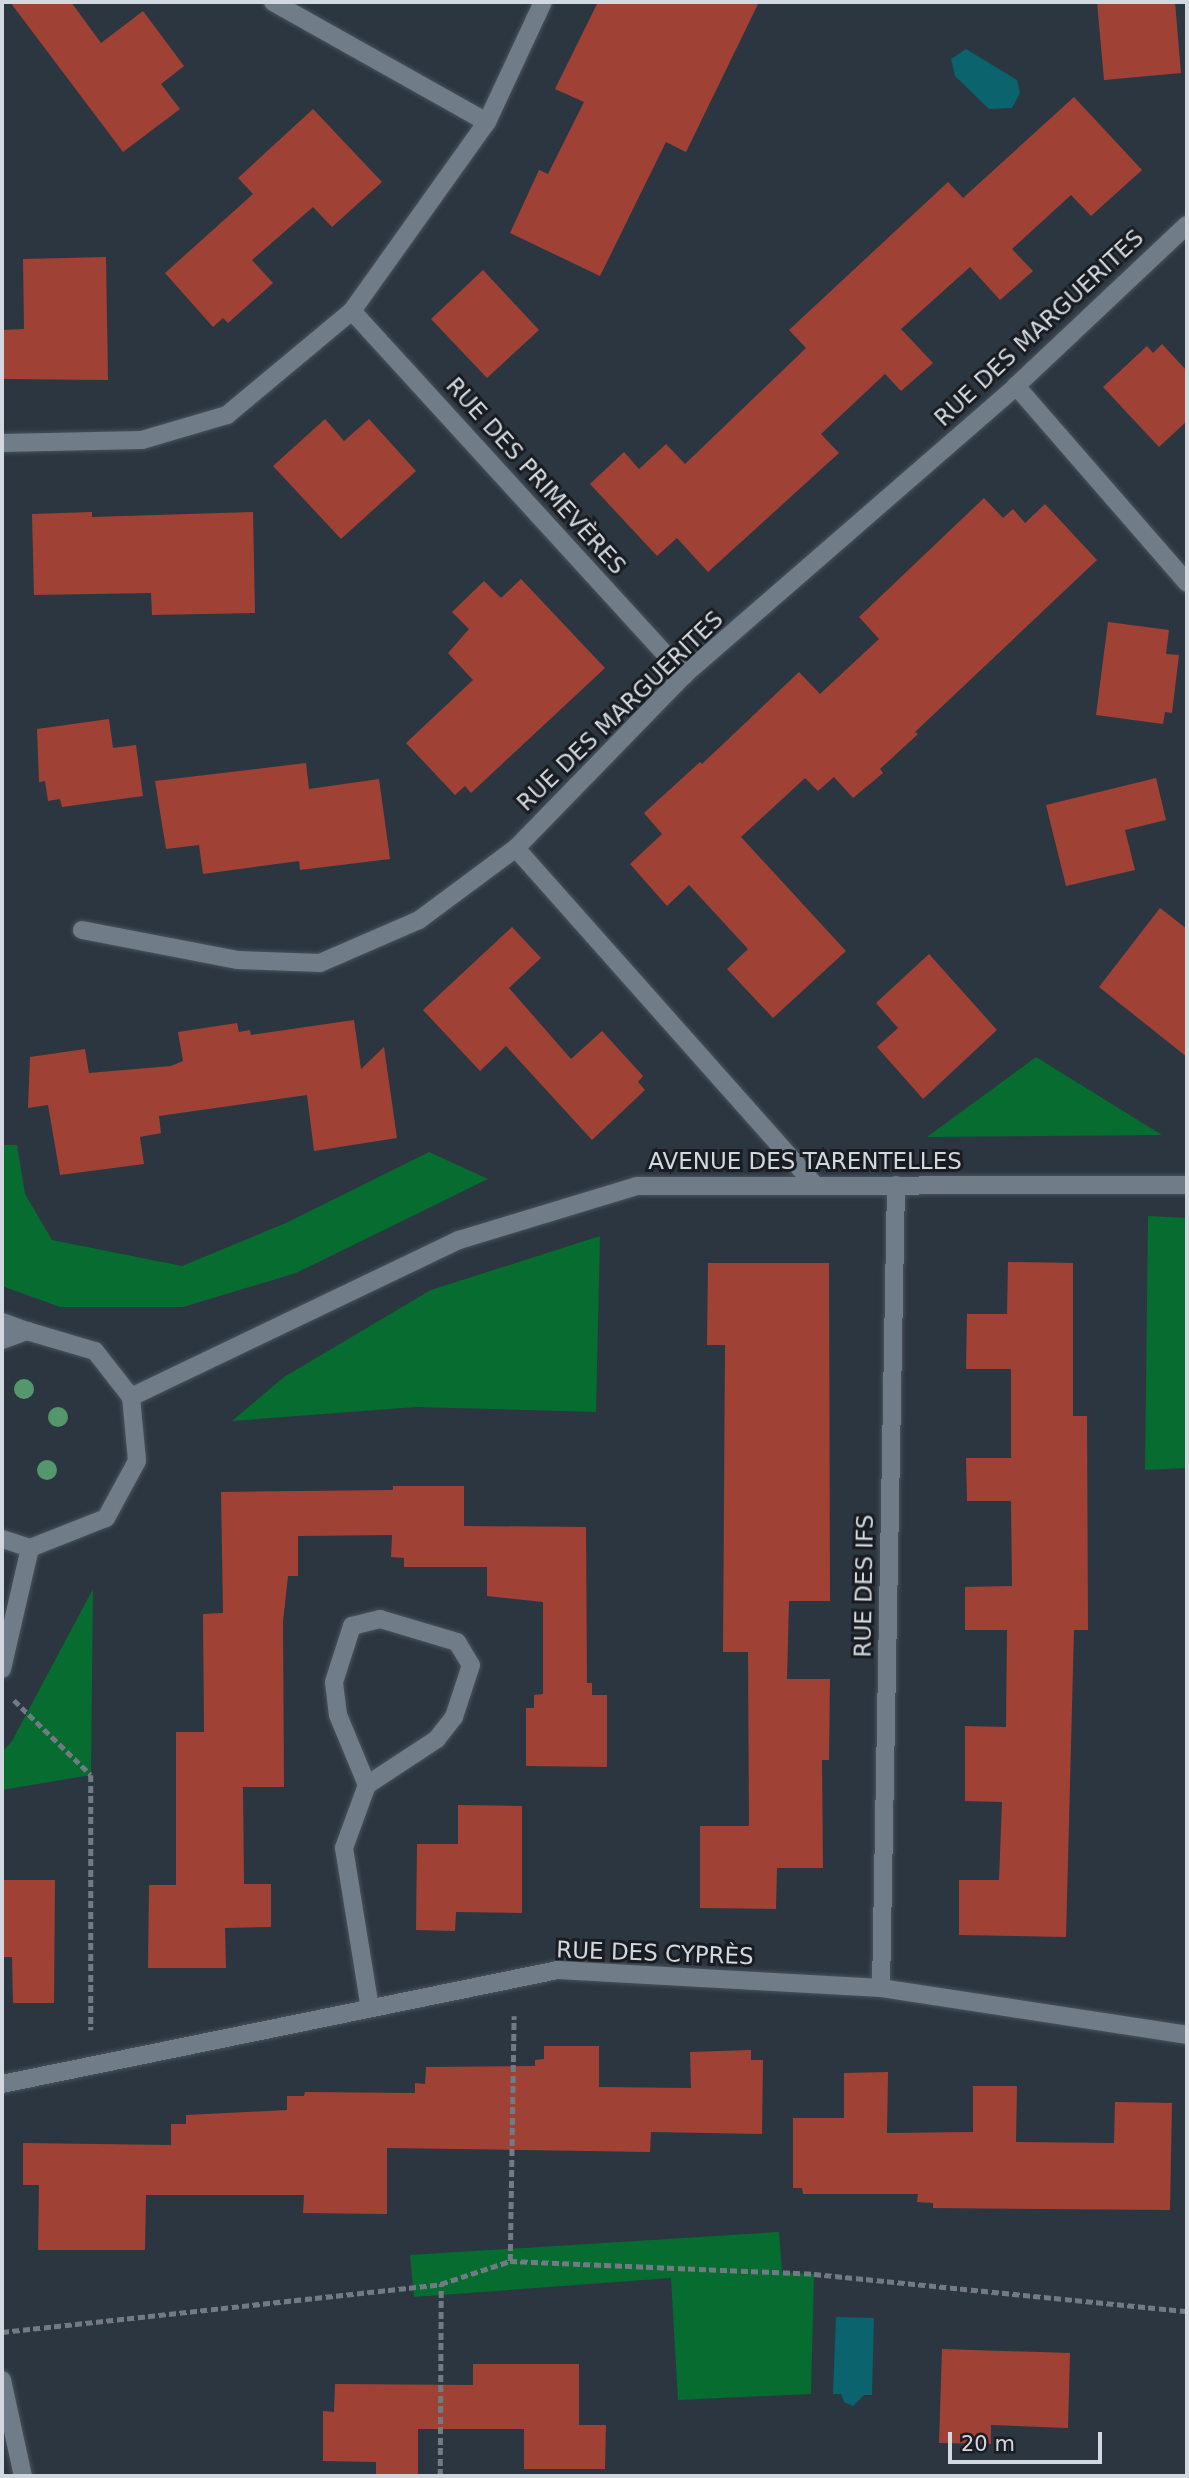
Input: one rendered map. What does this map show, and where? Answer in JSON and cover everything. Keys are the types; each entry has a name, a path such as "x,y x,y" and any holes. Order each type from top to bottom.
{"street":[{"path":"273,2 486,122"},
{"path":"2,443 142,440 227,415 352,311 486,122 543,2"},
{"name":"RUE DES MARGUERITES","path":"82,930 238,960 320,963 419,920 516,848 684,675 1016,386 1187,225"},
{"name":"RUE DES PRIMEVÈRES","path":"352,311 684,675"},
{"path":"1016,386 1187,583"},
{"path":"516,848 814,1184"},
{"name":"RUE DES IFS","path":"881,1989 896,1185"},
{"name":"AVENUE DES TARENTELLES","path":"131,1397 458,1240 637,1186 1187,1185"},
{"path":"2,1322 95,1351 131,1397 137,1461 106,1518 30,1548 2,1539"},
{"path":"2,1340 27,1331"},
{"path":"2,1670 30,1548"},
{"path":"367,1785 338,1715 334,1682 352,1626 380,1619 457,1642 471,1665 454,1717 437,1739 367,1785 344,1848 370,2008"},
{"name":"RUE DES CYPRÈS","path":"2,2084 558,1970 881,1989 1187,2035"},
{"path":"2,2380 23,2476"}],"path":[{"path":"12,1698 91,1775 90,2066"},
{"path":"510,2261 514,1979"},
{"path":"2,2332 441,2284 510,2261 814,2274 1187,2311"},
{"path":"440,2476 441,2284"}],"green space":[{"path":"1036,1057 1162,1135 927,1137"},
{"path":"2,1145 17,1145 25,1194 52,1240 182,1266 286,1223 429,1152 488,1179 296,1273 183,1307 60,1307 2,1286"},
{"path":"1148,1216 1187,1218 1187,1468 1145,1470"},
{"path":"600,1236 596,1412 416,1407 232,1421 284,1377 431,1290"},
{"path":"93,1589 91,1775 2,1790 2,1752 12,1741"},
{"path":"779,2232 782,2272 814,2274 811,2394 678,2400 671,2278 414,2297 410,2255"}],"water":[{"path":"966,49 1017,80 1020,93 1012,108 989,109 955,76 951,59"},
{"path":"836,2317 874,2318 872,2395 864,2395 853,2406 844,2402 841,2394 833,2394"}],"building":[{"path":"10,2 71,2 101,43 143,11 184,66 161,84 180,109 123,152"},
{"path":"598,2 759,2 686,152 666,142 600,276 510,233 539,170 548,174 584,102 555,89"},
{"path":"1097,2 1175,2 1181,73 1104,80"},
{"path":"1074,97 1142,170 1091,216 1071,195 1012,249 1033,271 1000,300 970,267 901,329 933,363 901,391 885,374 821,434 839,453 708,572 677,538 657,556 590,484 624,452 639,469 666,444 685,464 806,348 789,330 948,182 963,198"},
{"path":"313,109 382,182 332,227 313,207 252,260 273,283 228,323 223,318 213,327 165,273 253,194 238,178"},
{"path":"106,257 108,380 2,379 2,330 24,329 23,259"},
{"path":"483,270 539,330 487,378 431,319"},
{"path":"1162,344 1187,371 1187,421 1159,447 1103,387 1147,346 1153,353"},
{"path":"325,419 344,441 369,419 416,471 341,539 273,466"},
{"path":"984,498 1003,518 1013,509 1025,523 1045,504 1097,560 915,732 918,734 880,769 883,773 853,798 834,777 818,791 805,778 741,837 846,951 773,1018 727,969 748,949 689,885 667,906 630,864 662,834 644,813 700,762 702,764 799,672 820,694 879,639 859,617"},
{"path":"92,512 92,517 253,512 255,613 152,615 151,593 34,595 32,514"},
{"path":"521,579 605,668 471,793 465,786 455,795 406,743 473,680 448,653 469,629 452,612 484,581 501,598"},
{"path":"1108,622 1169,630 1166,654 1179,655 1172,713 1165,712 1163,724 1096,715"},
{"path":"109,719 113,748 136,745 143,796 62,807 60,799 48,801 45,781 39,782 37,729"},
{"path":"306,763 309,789 379,779 390,859 300,870 299,861 203,874 199,845 166,849 155,781"},
{"path":"1156,778 1166,820 1125,830 1135,870 1066,886 1046,805"},
{"path":"1160,908 1187,929 1187,1057 1099,987"},
{"path":"512,927 541,958 509,988 571,1059 602,1031 643,1076 638,1082 645,1090 592,1140 506,1046 480,1071 423,1010"},
{"path":"929,954 997,1030 923,1099 877,1047 898,1028 876,1003"},
{"path":"354,1020 361,1069 384,1047 397,1138 314,1151 307,1095 159,1116 161,1133 140,1137 144,1164 60,1175 48,1105 28,1108 30,1057 85,1049 89,1073 171,1066 183,1061 178,1032 237,1023 239,1032 250,1030 251,1035"},
{"path":"1008,1262 1073,1263 1073,1416 1087,1416 1088,1630 1074,1630 1066,1937 959,1935 959,1880 999,1880 1002,1802 965,1801 965,1726 1006,1727 1007,1630 965,1630 965,1587 1012,1586 1011,1501 967,1501 966,1458 1011,1458 1011,1369 966,1369 967,1314 1007,1314"},
{"path":"708,1263 829,1263 830,1601 789,1601 787,1679 830,1679 829,1760 822,1760 823,1868 777,1868 776,1909 700,1908 700,1826 749,1826 748,1652 723,1652 725,1345 707,1345"},
{"path":"393,1486 464,1486 464,1526 586,1527 587,1683 592,1683 592,1695 607,1695 607,1767 526,1766 526,1708 534,1708 534,1695 543,1694 543,1602 487,1596 487,1567 404,1567 404,1558 391,1557 392,1535 298,1536 298,1576 288,1576 283,1622 284,1787 243,1787 244,1884 271,1884 271,1927 225,1928 226,1968 148,1968 149,1885 176,1885 176,1732 204,1732 203,1614 223,1613 221,1492 393,1490"},
{"path":"458,1805 522,1806 522,1913 456,1912 455,1931 416,1930 417,1844 458,1844"},
{"path":"2,1880 55,1880 54,2003 13,2003 12,1957 2,1957"},
{"path":"544,2046 599,2046 599,2087 691,2088 690,2052 751,2050 751,2060 763,2060 762,2134 651,2132 650,2152 387,2148 387,2214 303,2213 304,2195 146,2195 145,2250 38,2250 39,2185 23,2185 23,2143 171,2145 171,2124 186,2124 186,2115 287,2110 287,2096 304,2096 305,2092 415,2093 415,2083 425,2084 426,2067 535,2066 535,2060 544,2059"},
{"path":"888,2072 887,2133 973,2132 973,2086 1017,2086 1016,2142 1114,2143 1115,2102 1172,2103 1170,2210 933,2208 933,2203 917,2202 918,2194 803,2194 802,2188 793,2188 793,2118 844,2118 844,2073"},
{"path":"942,2349 1070,2353 1068,2428 991,2425 991,2444 939,2443"},
{"path":"473,2364 579,2364 579,2425 606,2425 605,2469 524,2469 524,2429 418,2429 418,2476 376,2476 376,2462 323,2461 323,2411 334,2412 335,2384 473,2385"}]}
